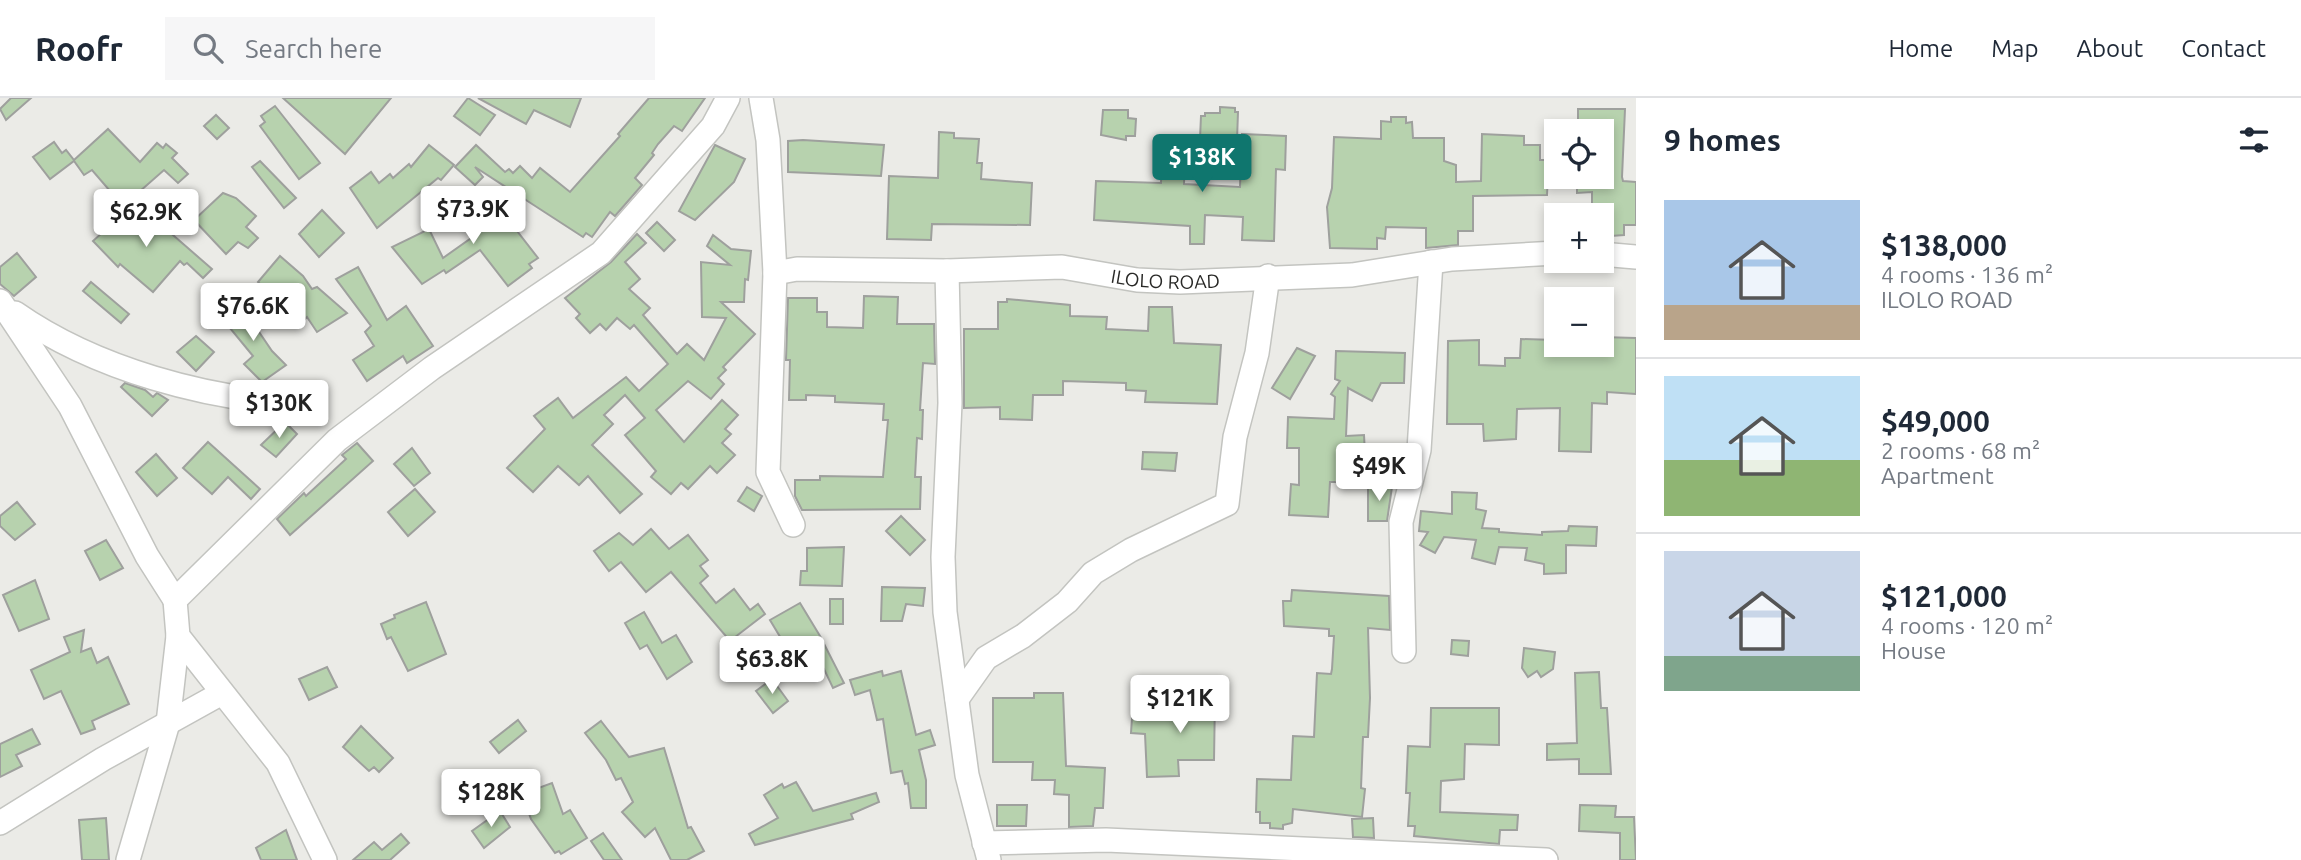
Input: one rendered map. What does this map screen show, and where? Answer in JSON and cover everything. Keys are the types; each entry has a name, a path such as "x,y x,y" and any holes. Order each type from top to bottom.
{"street":[{"path":"175,600 337,440 432,368 601,253 713,125 728,98"},
{"path":"761,98 768,140 775,273 768,472 793,525"},
{"name":"ILOLO ROAD","path":"775,273 797,269 947,271 1062,267 1137,280 1180,282 1268,276 1352,275 1431,262 1544,254"},
{"path":"1614,255 1636,257"},
{"path":"1404,651 1401,522 1419,450 1431,262"},
{"path":"947,271 950,403 943,557 945,612 967,775 986,852 1106,840 1546,860"},
{"path":"957,699 986,658 1023,636 1067,602 1093,573 1130,550 1227,504 1235,437 1257,353 1268,276"},
{"path":"1,303 70,406 147,556 175,600 178,636 168,723 128,860"},
{"path":"1,303 40,331 170,384 257,402 306,404"},
{"path":"178,636 278,763 325,860"},
{"path":"0,823 222,693"}],"building":[{"path":"11,98 31,98 6,120 0,109"},
{"path":"283,98 391,98 345,154"},
{"path":"468,98 495,115 480,135 454,116"},
{"path":"478,98 581,98 570,127 534,110 526,124"},
{"path":"649,98 705,98 682,131 674,126 658,144 652,153 654,155 635,178 642,185 615,216 610,212 592,237 586,233 583,237 475,167 483,177 475,185 455,167 476,145 505,172 509,169 513,173 520,166 532,178 540,168 570,192 620,136 618,134"},
{"path":"275,106 320,163 299,179 260,126 265,122 261,116"},
{"path":"1220,107 1235,108 1235,112 1238,112 1237,140 1200,139 1201,116 1205,116 1205,113 1220,113"},
{"path":"1578,109 1625,109 1622,177 1623,181 1636,182 1636,225 1624,225 1624,235 1614,236 1614,203 1592,203 1592,192 1577,193 1577,189 1614,189 1614,119 1578,119"},
{"path":"1103,110 1128,110 1128,118 1136,119 1135,136 1126,136 1126,140 1101,135"},
{"path":"216,115 229,128 217,139 204,126"},
{"path":"1391,117 1406,117 1406,123 1412,122 1413,138 1444,138 1444,161 1456,165 1456,182 1481,181 1482,134 1524,136 1524,145 1540,145 1540,160 1544,160 1544,189 1547,189 1547,195 1473,196 1473,231 1458,231 1458,245 1426,248 1426,228 1386,227 1385,239 1377,238 1377,249 1330,248 1327,207 1332,188 1334,137 1381,139 1381,121 1391,122"},
{"path":"108,129 140,162 157,143 163,148 166,144 177,153 172,158 188,174 178,183 164,170 123,206 92,170 84,175 74,161 50,179 33,157 54,142 62,153 66,150 74,160"},
{"path":"939,132 954,133 954,138 979,139 977,163 982,163 981,179 1032,183 1030,225 932,224 931,240 887,239 889,176 938,178"},
{"path":"1242,134 1286,136 1285,170 1276,169 1274,241 1242,240 1243,217 1205,215 1204,244 1190,244 1190,226 1094,220 1096,181 1161,183 1162,152 1185,153 1184,184 1240,187"},
{"path":"788,141 884,145 881,176 788,172"},
{"path":"429,145 454,165 441,180 438,178 377,228 350,188 371,172 379,183 390,174 393,178 409,164 411,167"},
{"path":"715,145 745,159 734,182 695,220 679,211"},
{"path":"260,161 296,198 284,208 252,167"},
{"path":"486,191 538,258 529,264 532,268 508,286 480,250 446,273 444,270 422,284 392,247 429,229 443,258 474,236 468,228 479,221 467,204"},
{"path":"223,193 236,198 256,216 246,227 258,238 248,248 238,242 226,254 194,220"},
{"path":"135,203 163,233 166,229 212,269 203,278 187,263 184,265 180,261 153,292 120,264 118,267 93,241"},
{"path":"322,210 344,233 319,257 299,234"},
{"path":"657,222 675,240 664,251 646,233"},
{"path":"637,234 646,243 625,262 640,279 629,289 650,308 643,315 677,354 687,344 704,360 726,318 702,317 701,262 730,265 707,246 713,235 731,249 751,251 748,280 745,279 744,302 721,302 755,334 723,367 726,370 718,378 724,384 711,399 688,381 656,410 684,442 722,400 738,415 725,429 731,434 722,443 735,455 717,473 710,466 688,489 681,483 671,494 651,477 656,471 625,435 645,418 625,395 604,415 613,424 592,445 642,494 620,513 588,476 579,485 558,466 533,492 507,468 545,429 534,416 558,398 573,418 626,377 639,391 668,364 634,325 630,329 617,318 606,330 600,324 590,333 576,318 580,314 565,298 611,262"},
{"path":"17,253 36,277 14,296 0,284 0,267"},
{"path":"280,256 303,276 312,289 317,287 347,313 317,332 307,317 298,326 261,294 265,289 258,282"},
{"path":"358,267 387,320 406,306 433,346 407,363 403,356 367,381 353,360 374,346 365,332 371,326 336,279"},
{"path":"91,282 129,314 121,323 83,291"},
{"path":"864,296 898,297 897,324 934,324 935,364 923,363 920,410 923,410 922,439 917,438 915,477 921,477 920,509 802,510 795,496 795,480 820,480 820,476 883,477 888,420 883,420 884,404 835,402 835,396 806,395 806,400 789,400 790,360 786,360 788,298 817,298 817,312 827,312 827,327 863,328"},
{"path":"1007,299 1070,305 1070,316 1107,317 1106,329 1148,331 1149,307 1172,307 1174,343 1221,345 1217,404 1145,402 1146,391 1126,390 1126,383 1063,381 1063,395 1033,395 1032,420 1000,419 1000,407 964,408 964,329 998,329 998,302 1007,302"},
{"path":"238,301 272,351 286,365 262,382 244,364 253,356 220,316"},
{"path":"196,336 214,352 196,371 177,352"},
{"path":"1614,337 1636,338 1636,394 1607,392 1607,404 1592,403 1591,452 1559,451 1560,408 1517,409 1516,439 1484,441 1483,424 1447,424 1448,341 1479,340 1479,365 1505,366 1505,358 1520,358 1521,339 1544,340 1544,357 1614,357"},
{"path":"1297,348 1315,356 1290,399 1272,388"},
{"path":"1336,351 1405,353 1404,383 1381,383 1372,401 1348,388 1346,436 1364,435 1365,454 1370,453 1370,482 1330,482 1328,517 1289,515 1291,484 1299,485 1299,448 1287,448 1288,417 1334,419 1335,397 1331,394 1340,381 1335,379"},
{"path":"125,383 145,390 153,397 157,393 168,400 152,416 121,387"},
{"path":"285,422 297,434 276,457 261,445"},
{"path":"208,442 260,489 251,499 228,477 212,494 183,468"},
{"path":"357,443 373,461 290,535 277,519 346,459 342,455"},
{"path":"412,448 430,473 414,486 394,464"},
{"path":"1143,452 1177,453 1175,471 1142,469"},
{"path":"156,454 177,478 157,496 136,472"},
{"path":"747,487 762,496 754,511 738,501"},
{"path":"1368,487 1392,487 1387,521 1368,521"},
{"path":"415,489 435,512 408,536 388,512"},
{"path":"1452,492 1477,493 1476,509 1486,511 1482,528 1542,535 1542,532 1568,531 1569,526 1597,527 1596,546 1566,545 1566,573 1544,574 1544,564 1525,560 1527,548 1499,547 1495,564 1472,558 1476,540 1444,537 1435,553 1420,545 1428,532 1419,531 1421,511 1452,514"},
{"path":"17,502 35,524 15,540 0,526 0,516"},
{"path":"901,516 925,540 910,555 886,531"},
{"path":"651,529 669,549 688,535 708,560 700,566 708,576 700,583 716,603 734,589 750,610 758,604 765,614 730,641 671,572 646,592 621,562 609,571 594,551 619,533 633,545"},
{"path":"106,540 123,568 100,580 85,551"},
{"path":"844,547 842,586 800,585 801,571 807,571 807,548"},
{"path":"35,580 49,619 19,631 3,595"},
{"path":"882,587 925,588 923,606 906,604 902,621 881,621"},
{"path":"1292,590 1389,596 1390,630 1368,628 1370,698 1368,737 1363,737 1361,788 1365,789 1362,817 1293,809 1292,823 1283,825 1283,829 1270,828 1270,823 1260,823 1260,812 1256,812 1257,779 1291,780 1293,736 1314,737 1317,673 1331,674 1334,636 1329,636 1329,629 1284,626 1283,601 1291,601"},
{"path":"830,599 843,599 843,624 830,624"},
{"path":"426,602 446,654 408,671 391,637 387,639 381,624 395,618 394,615"},
{"path":"800,603 844,683 833,688 824,669 798,681 785,652 788,650 770,620"},
{"path":"644,612 662,643 676,635 692,662 667,679 647,645 640,649 625,623"},
{"path":"84,630 81,652 91,648 97,663 108,657 129,704 92,721 95,729 81,734 61,691 44,699 31,670 70,652 64,637"},
{"path":"1452,640 1469,641 1468,656 1451,654"},
{"path":"1524,648 1555,652 1553,669 1541,677 1537,671 1528,677 1522,668"},
{"path":"327,667 337,687 309,700 299,679"},
{"path":"882,671 883,676 901,671 916,735 930,730 935,745 919,750 926,780 926,808 911,808 908,783 905,784 902,771 891,773 883,719 877,720 870,690 855,695 850,680"},
{"path":"1599,672 1601,708 1607,708 1611,774 1579,774 1579,759 1547,760 1547,744 1577,743 1575,673"},
{"path":"772,679 788,701 773,713 756,691"},
{"path":"1182,689 1208,690 1208,695 1215,696 1214,760 1178,760 1179,776 1147,777 1145,734 1131,733 1132,718 1181,719"},
{"path":"1034,693 1063,693 1066,766 1105,768 1103,808 1095,808 1093,826 1069,827 1069,795 1054,794 1055,780 1032,780 1033,762 993,762 993,698 1034,698"},
{"path":"1431,708 1499,708 1499,745 1465,744 1464,779 1441,781 1440,812 1518,815 1517,830 1500,830 1499,844 1414,836 1415,826 1408,826 1408,746 1430,747"},
{"path":"518,720 526,731 499,753 490,742"},
{"path":"601,721 629,757 664,748 688,828 691,827 704,851 687,860 671,860 655,828 645,837 622,812 633,802 621,778 616,780 606,760 585,733"},
{"path":"361,726 393,758 379,772 374,767 369,771 343,747"},
{"path":"32,729 40,744 16,755 22,766 0,777 0,744"},
{"path":"796,782 813,811 876,793 879,802 851,814 853,819 755,845 749,834 778,818 764,795 782,784 784,788"},
{"path":"552,783 563,814 570,810 587,838 561,854 559,851 555,853 531,819 522,794"},
{"path":"997,805 1027,805 1026,826 997,826"},
{"path":"1580,805 1616,806 1615,817 1634,817 1636,860 1620,860 1620,833 1579,831"},
{"path":"500,811 510,827 484,848 472,831"},
{"path":"106,818 109,860 82,860 79,820"},
{"path":"1373,818 1374,838 1353,837 1352,819"},
{"path":"286,830 297,860 261,860 256,848"},
{"path":"603,833 622,860 604,860 591,841"},
{"path":"401,834 409,843 390,860 353,860 374,842 382,850"}]}
